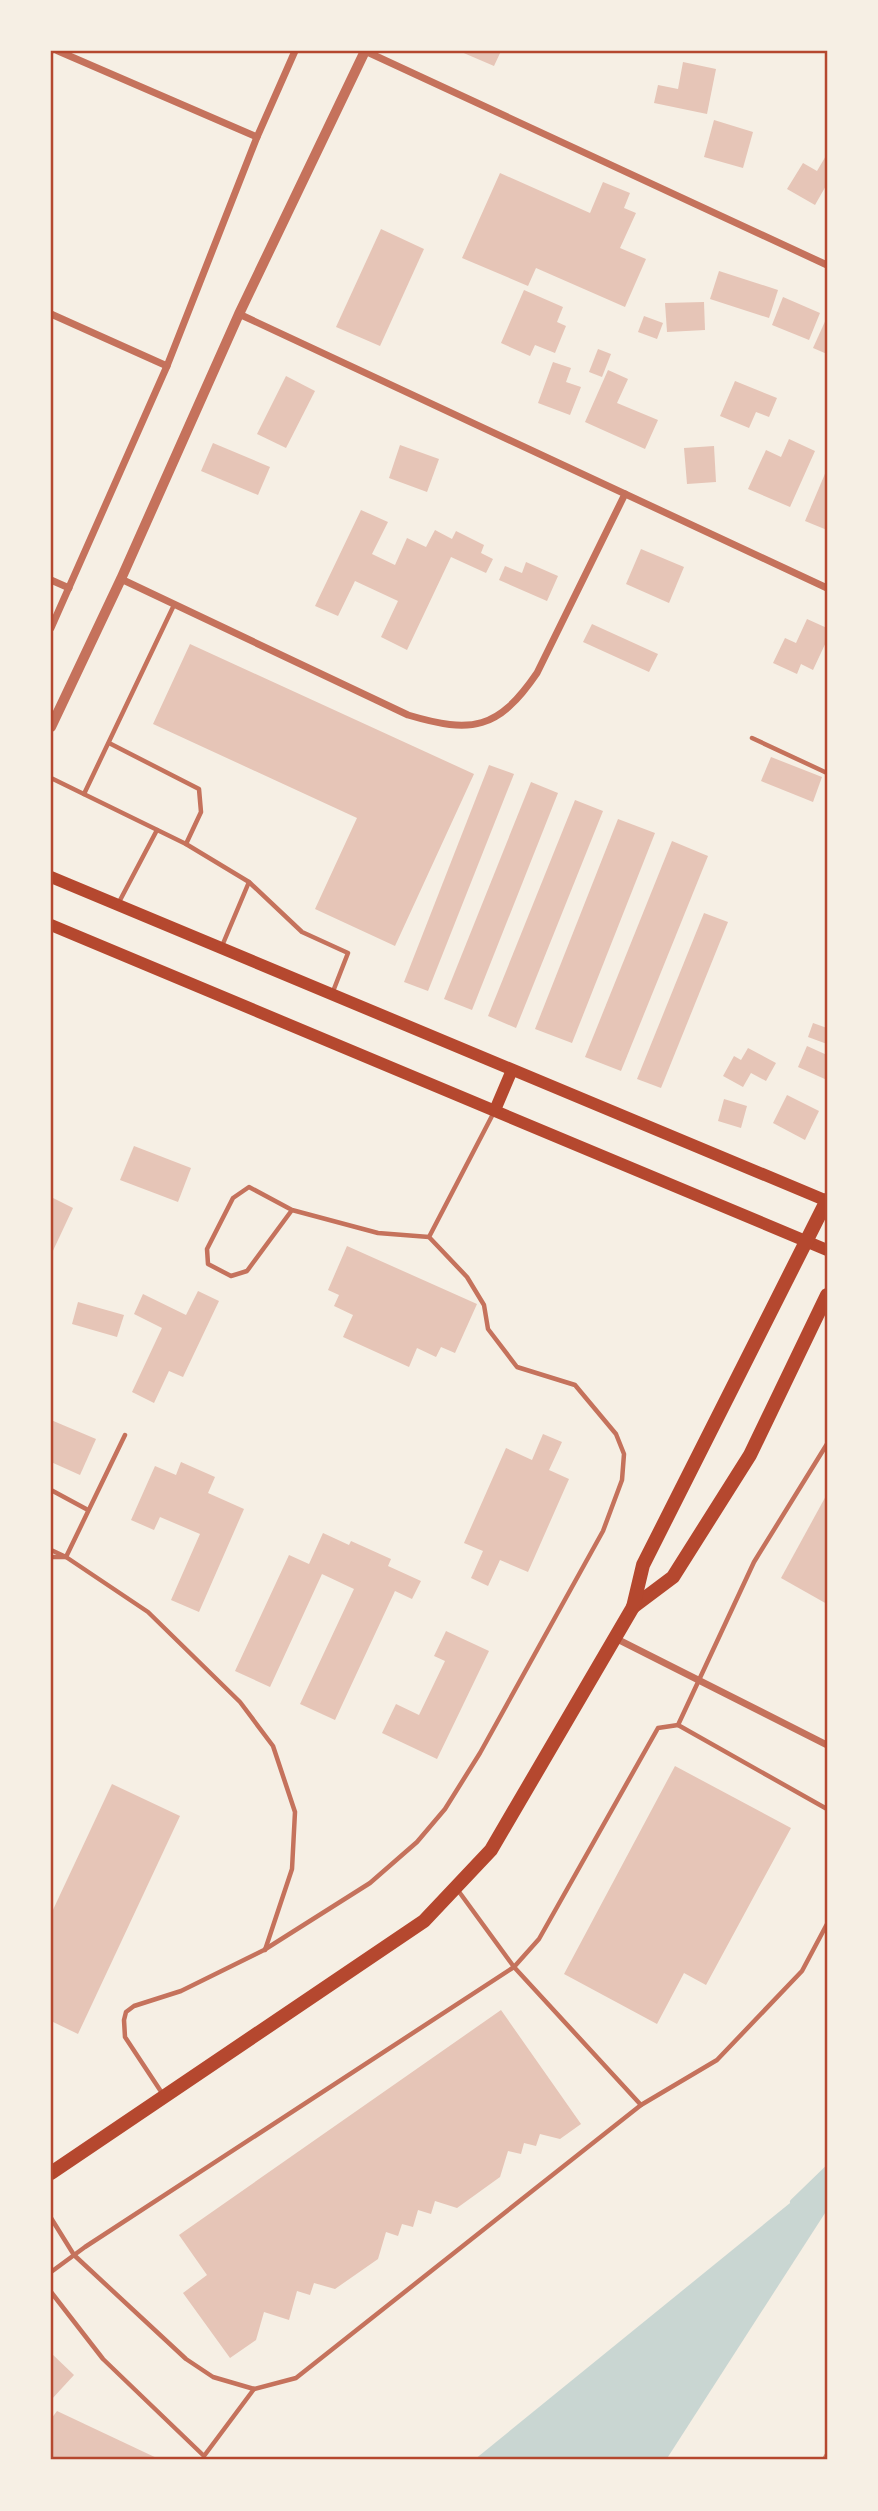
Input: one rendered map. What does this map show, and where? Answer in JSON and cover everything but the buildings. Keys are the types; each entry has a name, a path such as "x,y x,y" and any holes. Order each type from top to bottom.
{"main road":[{"path":"51,877 827,1201 643,1565 634,1607 491,1850 424,1921 51,2173"},
{"path":"51,925 827,1250"},
{"path":"495,1110 512,1070"},
{"path":"634,1607 673,1577 750,1455 827,1295"}],"street":[{"path":"58,51 257,137"},
{"path":"51,628 167,366 257,137 295,51"},
{"path":"51,727 121,579 239,314 365,51 827,265"},
{"path":"51,314 167,366"},
{"path":"239,314 827,588"},
{"path":"121,579 408,715 443,726 474,724 490,720 507,710 537,673 625,494"},
{"path":"51,580 69,588"},
{"path":"615,1638 827,1745"}],"lane":[{"path":"84,794 174,604"},
{"path":"752,738 827,773"},
{"path":"109,743 199,789 201,811 187,844"},
{"path":"51,778 187,844 249,882 302,932 348,953 332,995"},
{"path":"118,905 157,830"},
{"path":"221,948 249,882"},
{"path":"429,1237 495,1110"},
{"path":"165,2098 125,2037 126,2012 134,2006 181,1991 264,1950 370,1883 417,1842 445,1809 480,1753 603,1531 622,1480 624,1454 616,1434 575,1384 517,1367 488,1329 484,1305 467,1277 429,1237 378,1233 292,1210 249,1186 233,1198 207,1249 208,1264 231,1276 247,1271 292,1210"},
{"path":"66,1557 125,1435"},
{"path":"678,1725 754,1562 827,1444"},
{"path":"51,1490 88,1510"},
{"path":"51,1550 66,1557 148,1612 240,1702 273,1746 295,1812 292,1869 264,1950"},
{"path":"51,1557 66,1557"},
{"path":"51,2272 514,1967 539,1939 657,1728 678,1725 827,1810"},
{"path":"455,1888 514,1967 640,2105"},
{"path":"51,2218 74,2255 186,2359 213,2377 254,2389 296,2378 640,2105 717,2060 802,1971 827,1924"},
{"path":"51,2292 103,2359 205,2456 254,2389"}],"shaded area":[{"path":"827,2173 827,2210 666,2460 474,2460"}],"waterway":[{"path":"793,2202 827,2169"}],"railway":[{"path":"824,2460 827,2455"}]}
